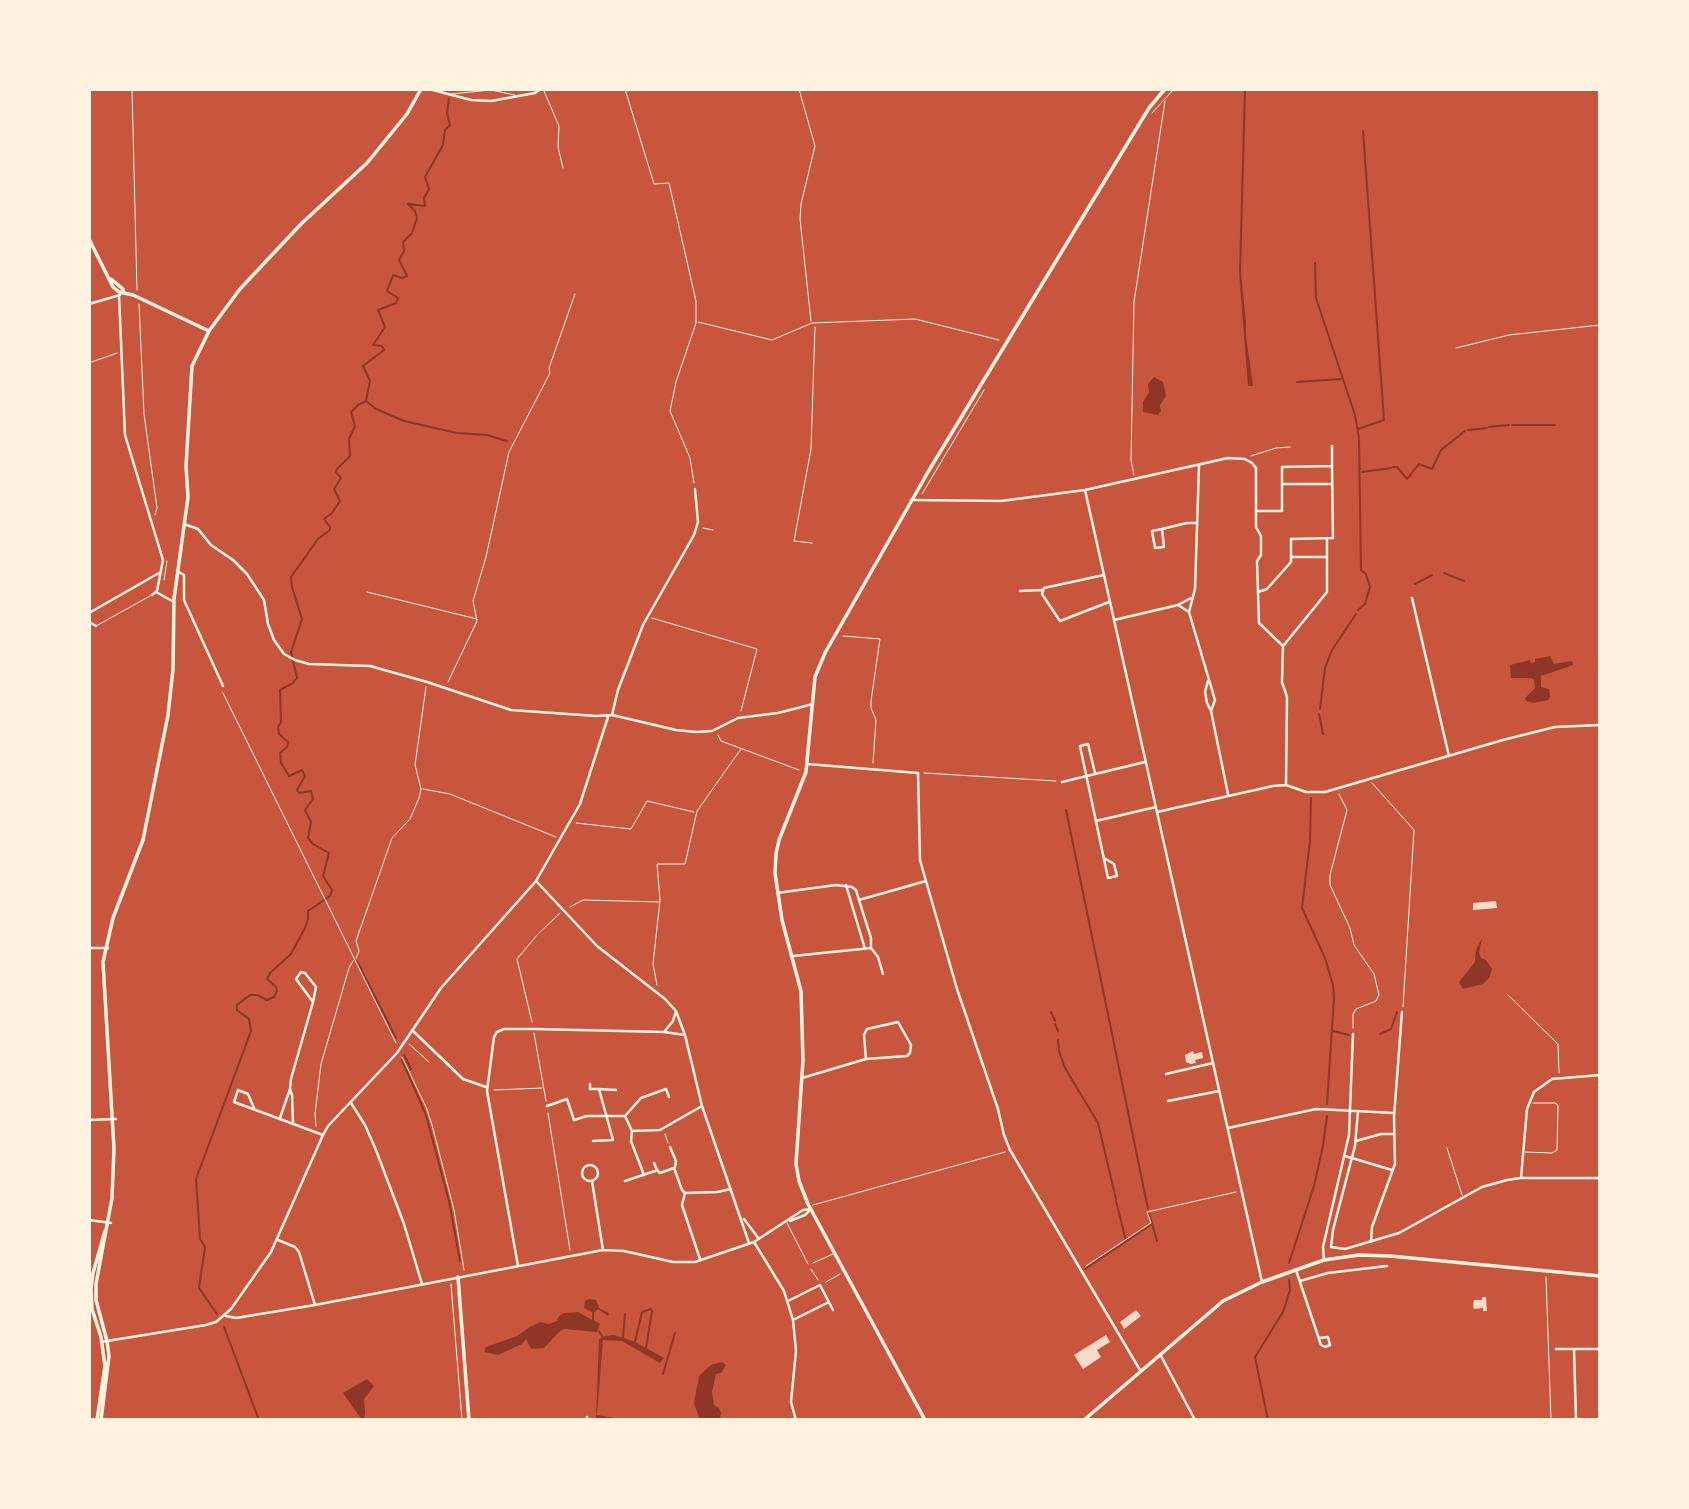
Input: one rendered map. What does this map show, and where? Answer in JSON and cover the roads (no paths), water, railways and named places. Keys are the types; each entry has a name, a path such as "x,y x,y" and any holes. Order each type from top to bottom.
{"main road":[{"path":"99,1420 105,1366 91,1289 93,1273 110,1223 115,1119 103,984 113,918 143,840 156,783 170,696 174,600 188,497 186,466 190,376 197,352 209,331 240,289 301,224 367,163 407,114 421,89"},
{"path":"925,1420 801,1188 796,1164 802,1078 801,991 777,893 775,873 779,840 806,772 819,664 911,500 1149,108 1165,89"},
{"path":"89,239 107,275 123,289 121,294 134,295 209,331"},
{"path":"99,1420 108,1366 107,1341 95,1293 105,1238"},
{"path":"1084,1420 1223,1301 1262,1282 1324,1260 1359,1255 1600,1276"},
{"path":"456,1278 469,1420"}],"street":[{"path":"429,89 480,101 505,100 541,89"},
{"path":"89,304 121,294 125,435 162,555 154,593 174,600 184,600"},
{"path":"1258,592 1267,589 1291,562 1291,539 1333,538 1332,446"},
{"path":"911,500 1000,501 1085,490 1228,458 1245,459 1256,468 1256,527 1261,536 1261,555 1257,561 1259,623 1283,646"},
{"path":"1199,466 1195,589 1189,612 1208,681 1212,686 1215,700 1211,711"},
{"path":"1256,511 1282,511 1282,467 1332,466"},
{"path":"1282,484 1332,484"},
{"path":"101,1342 206,1325 225,1316 278,1240 323,1135 399,1050 441,988 536,881 580,804 628,662 648,616 677,568 697,527 695,489"},
{"path":"1085,490 1262,1282"},
{"path":"1161,529 1164,547 1156,548 1152,531 1161,529 1197,523"},
{"path":"184,524 196,527 211,545 233,560 247,574 264,600 274,640 289,658 295,660 309,664 370,666 511,710 610,716 696,732 716,729 741,717 778,713 813,704"},
{"path":"1286,785 1287,697 1282,682 1283,646 1328,592 1327,538"},
{"path":"1291,557 1327,557"},
{"path":"89,613 160,572"},
{"path":"177,572 184,575 184,600 222,688"},
{"path":"1020,591 1042,590 1104,575"},
{"path":"1042,590 1056,619 1060,621 1110,601"},
{"path":"1114,620 1178,605 1192,597"},
{"path":"1412,598 1449,756"},
{"path":"1178,605 1189,612"},
{"path":"89,622 96,626"},
{"path":"1208,681 1205,692 1228,794"},
{"path":"1157,812 1228,794 1286,785 1315,793 1336,789 1555,727 1600,725"},
{"path":"1095,773 1088,744 1080,746 1108,878 1117,876 1114,864 1104,858"},
{"path":"1062,782 1145,762"},
{"path":"807,764 918,773 920,860 957,989 1010,1150 1140,1371"},
{"path":"1096,821 1156,807"},
{"path":"536,881 597,946 654,990 676,1011 685,1035 702,1106 731,1189 752,1242 769,1263 788,1301 796,1351 791,1402 796,1420"},
{"path":"859,900 926,881"},
{"path":"777,893 846,885 856,890 871,938 871,948 878,957 883,974"},
{"path":"846,885 865,949"},
{"path":"89,948 107,947"},
{"path":"792,956 871,948"},
{"path":"280,1118 290,1089 313,1002 316,984 301,972 296,979 313,1002"},
{"path":"664,1032 673,1021 676,1011"},
{"path":"1371,1242 1371,1227 1393,1170 1394,1113 1402,1011"},
{"path":"802,1078 866,1059 902,1057 910,1053 911,1045 898,1022 867,1029 864,1035 866,1059"},
{"path":"518,1267 487,1089 497,1032 504,1029 534,1029 664,1032 685,1035"},
{"path":"412,1030 463,1079 487,1089"},
{"path":"1324,1260 1323,1252 1349,1135 1352,1036"},
{"path":"1166,1074 1213,1063"},
{"path":"1521,1178 1529,1103 1538,1087 1559,1077 1600,1075"},
{"path":"590,1084 590,1089 616,1090"},
{"path":"290,1089 293,1123"},
{"path":"593,1141 613,1140 599,1089"},
{"path":"547,1106 567,1100 574,1120 587,1116 625,1116 641,1098 666,1089 669,1097"},
{"path":"254,1108 248,1094 238,1090 234,1102 323,1135"},
{"path":"1168,1101 1219,1091"},
{"path":"351,1103 376,1150 404,1224 422,1284"},
{"path":"632,1132 663,1128 702,1106"},
{"path":"1228,1128 1316,1110 1394,1113"},
{"path":"1331,1247 1356,1141 1358,1111"},
{"path":"625,1116 643,1175"},
{"path":"89,1120 115,1119"},
{"path":"1356,1141 1381,1134 1394,1134"},
{"path":"670,1147 676,1165 674,1168 685,1193"},
{"path":"1345,1156 1393,1170"},
{"path":"654,1163 660,1173 674,1168"},
{"path":"588,1165 596,1167 598,1172 592,1181 586,1180 582,1175 588,1165"},
{"path":"625,1181 657,1170"},
{"path":"1323,1252 1331,1247 1345,1249 1399,1233 1482,1187 1521,1178 1600,1178"},
{"path":"592,1181 603,1250"},
{"path":"685,1193 731,1189"},
{"path":"685,1193 681,1205 700,1260"},
{"path":"225,1316 236,1318 315,1305 603,1250 624,1251 673,1262 700,1260 759,1239 803,1210 811,1209"},
{"path":"742,1216 759,1239"},
{"path":"89,1220 110,1223"},
{"path":"1329,1223 1335,1224"},
{"path":"278,1240 295,1247 299,1252 315,1305"},
{"path":"1359,1245 1359,1255"},
{"path":"1300,1281 1328,1273 1387,1266"},
{"path":"1296,1270 1319,1338"},
{"path":"788,1301 820,1285 833,1310"},
{"path":"793,1320 829,1302"},
{"path":"1556,1349 1600,1349"},
{"path":"1574,1349 1576,1420"},
{"path":"1160,1354 1195,1420"}],"lane":[{"path":"448,94 491,90 521,96"},
{"path":"96,626 154,593"},
{"path":"1523,1152 1552,1153 1557,1150 1558,1105 1529,1103"},
{"path":"1447,1147 1463,1197"},
{"path":"787,1223 808,1264"},
{"path":"813,1263 835,1253"}],"waterway":[{"path":"217,1314 199,1288 205,1247 200,1239 196,1179 251,1031 249,1019 237,1010 237,1005 250,995 267,1000 274,997 277,991 267,979 270,973 291,954 305,928 308,911 330,896 332,890 323,876 329,853 308,838 311,822 305,810 313,799 311,791 299,793 297,790 305,776 302,770 289,776 281,763 280,753 287,747 288,742 279,734 280,690 297,678 291,652 302,619 291,577 318,539 330,530 324,519 340,501 334,489 341,478 336,472 350,456 349,439 355,426 351,412 366,401 370,381 363,366 384,350 382,346 373,345 385,327 378,310 396,303 398,298 387,291 393,275 402,278 407,276 399,260 404,251 403,242 412,233 417,218 415,211 408,204 425,206 424,198 429,189 425,177 443,145 445,130 450,125 447,113 449,99"},
{"path":"1358,429 1384,420 1363,131"},
{"path":"1315,263 1316,298 1355,415 1359,438"},
{"path":"1297,382 1341,379"},
{"path":"366,401 376,409 404,421 507,441"},
{"path":"1489,427 1509,425"},
{"path":"1512,425 1555,425"},
{"path":"1468,430 1487,428"},
{"path":"1393,467 1397,467 1407,479 1419,464 1432,469 1441,450 1465,431"},
{"path":"1358,610 1365,604 1370,587 1366,574 1361,570 1359,440"},
{"path":"1362,472 1391,468"},
{"path":"1444,573 1464,581"},
{"path":"1415,584 1432,575"},
{"path":"1320,709 1325,668 1332,650 1356,614"},
{"path":"1319,714 1323,734"},
{"path":"1311,798 1310,841 1302,908 1325,958 1333,985 1327,1104"},
{"path":"1066,810 1148,1209"},
{"path":"357,961 396,1038"},
{"path":"1051,1012 1055,1021"},
{"path":"1380,1034 1391,1029 1397,1012"},
{"path":"1055,1024 1058,1031"},
{"path":"1333,1031 1349,1035"},
{"path":"1058,1040 1065,1068 1098,1123 1116,1199"},
{"path":"404,1055 411,1069"},
{"path":"402,1060 426,1115 449,1201 460,1261"},
{"path":"1289,1263 1314,1186 1327,1116"},
{"path":"1116,1201 1126,1241"},
{"path":"1149,1213 1157,1241"},
{"path":"1085,1269 1152,1224"},
{"path":"1268,1420 1255,1357 1283,1312 1290,1290 1289,1280"},
{"path":"635,1342 642,1312 651,1309"},
{"path":"646,1348 652,1311"},
{"path":"623,1337 625,1314"},
{"path":"224,1327 259,1420"},
{"path":"599,1331 603,1338"},
{"path":"663,1374 675,1333"}]}
